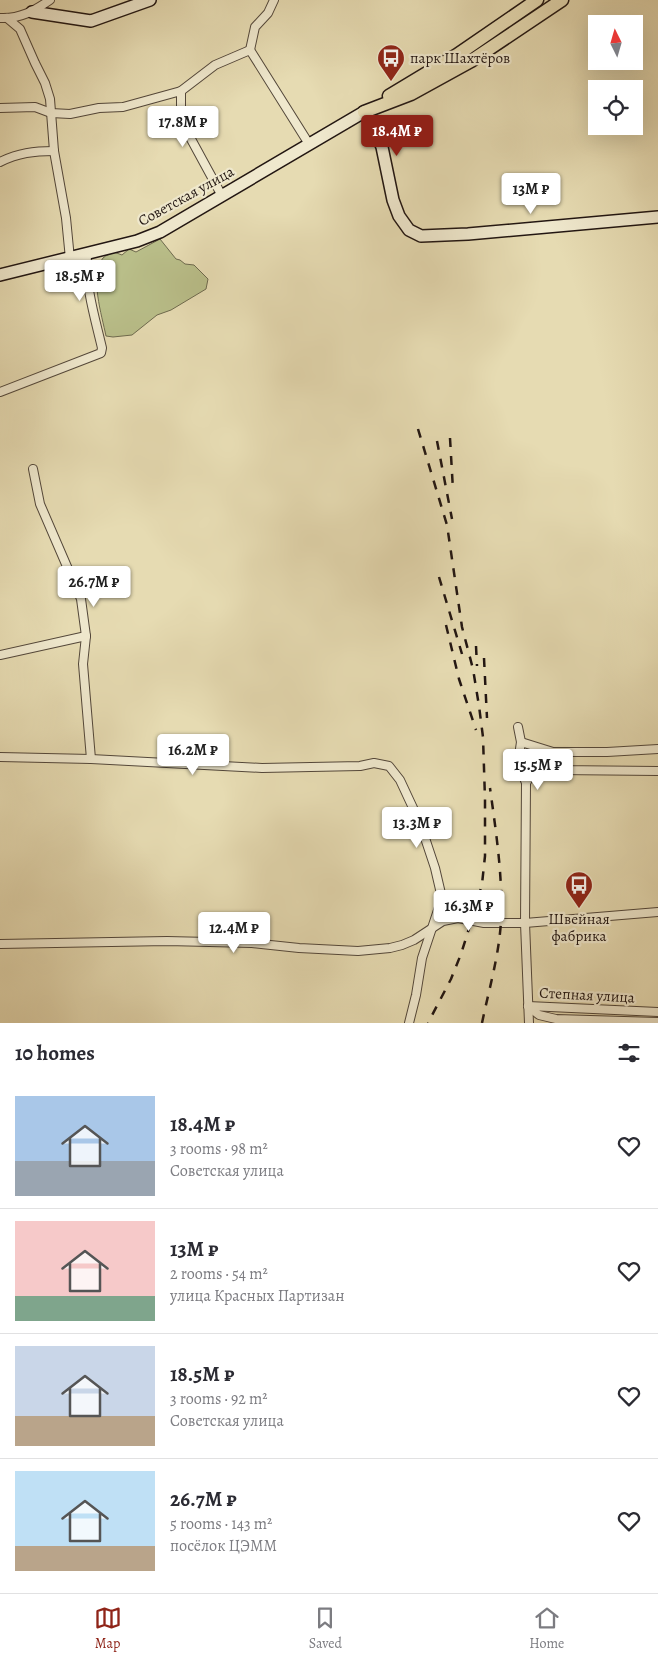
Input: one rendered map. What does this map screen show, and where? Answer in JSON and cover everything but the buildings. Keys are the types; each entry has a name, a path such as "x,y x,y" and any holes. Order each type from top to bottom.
{"main road":[{"path":"32,12 91,21 150,0"},
{"name":"Советская улица","path":"3,276 137,241 160,232 457,55 536,0"},
{"name":"Советская улица","path":"364,112 411,94 462,66 562,0"},
{"path":"364,112 375,130 382,147 393,200 399,216 409,230 421,236 468,234 658,217"}],"street":[{"path":"3,18 32,12 50,0"},
{"path":"274,0 268,12 255,27 250,50 309,144"},
{"path":"3,18 20,29 50,98 54,151 66,218 70,258"},
{"path":"0,108 35,107 51,114 70,114 99,108 123,108 181,91 215,65 250,50"},
{"path":"181,91 181,113 185,128 222,196"},
{"path":"0,162 9,157 29,152 54,151"},
{"path":"0,392 101,353 102,348 86,269 87,255"},
{"path":"32,469 40,504 81,599 86,636 83,664 91,760"},
{"path":"0,655 86,636"},
{"path":"518,727 521,742 519,752 520,765 526,782 525,923 529,1023"},
{"path":"521,742 551,756 658,749"},
{"path":"551,756 557,770 658,771"},
{"path":"526,782 532,773 551,756"},
{"path":"0,757 262,768 360,766 374,763 388,766 400,780 420,823 442,898 458,918"},
{"path":"409,1023 422,958 442,898"},
{"path":"0,944 176,941 252,943 358,951 402,945 414,940 432,926 443,921 458,918 484,923 525,923 658,912"},
{"name":"Степная улица","path":"528,1006 658,1012"},
{"name":"Степная улица","path":"528,1006 539,1015 556,1019 658,1022"}],"green space":[{"path":"160,239 176,259 185,264 194,265 208,279 206,289 171,310 157,315 132,335 106,336 98,296 97,275 99,265 103,258 114,252 122,255 129,249 136,252"}],"railway":[{"path":"418,429 447,525 462,627 473,669 479,706 483,737 485,799 485,856 478,900 451,979 428,1023"},
{"path":"450,438 453,490"},
{"path":"437,441 452,519"},
{"path":"439,577 462,654"},
{"path":"446,625 459,679 476,730"},
{"path":"476,646 477,666"},
{"path":"484,658 487,718"},
{"path":"482,1023 496,960 501,921 500,871 490,788"}],"place":[{"name":"парк Шахтёров","path":"391,82"},
{"name":"Швейная фабрика","path":"579,909"}]}
